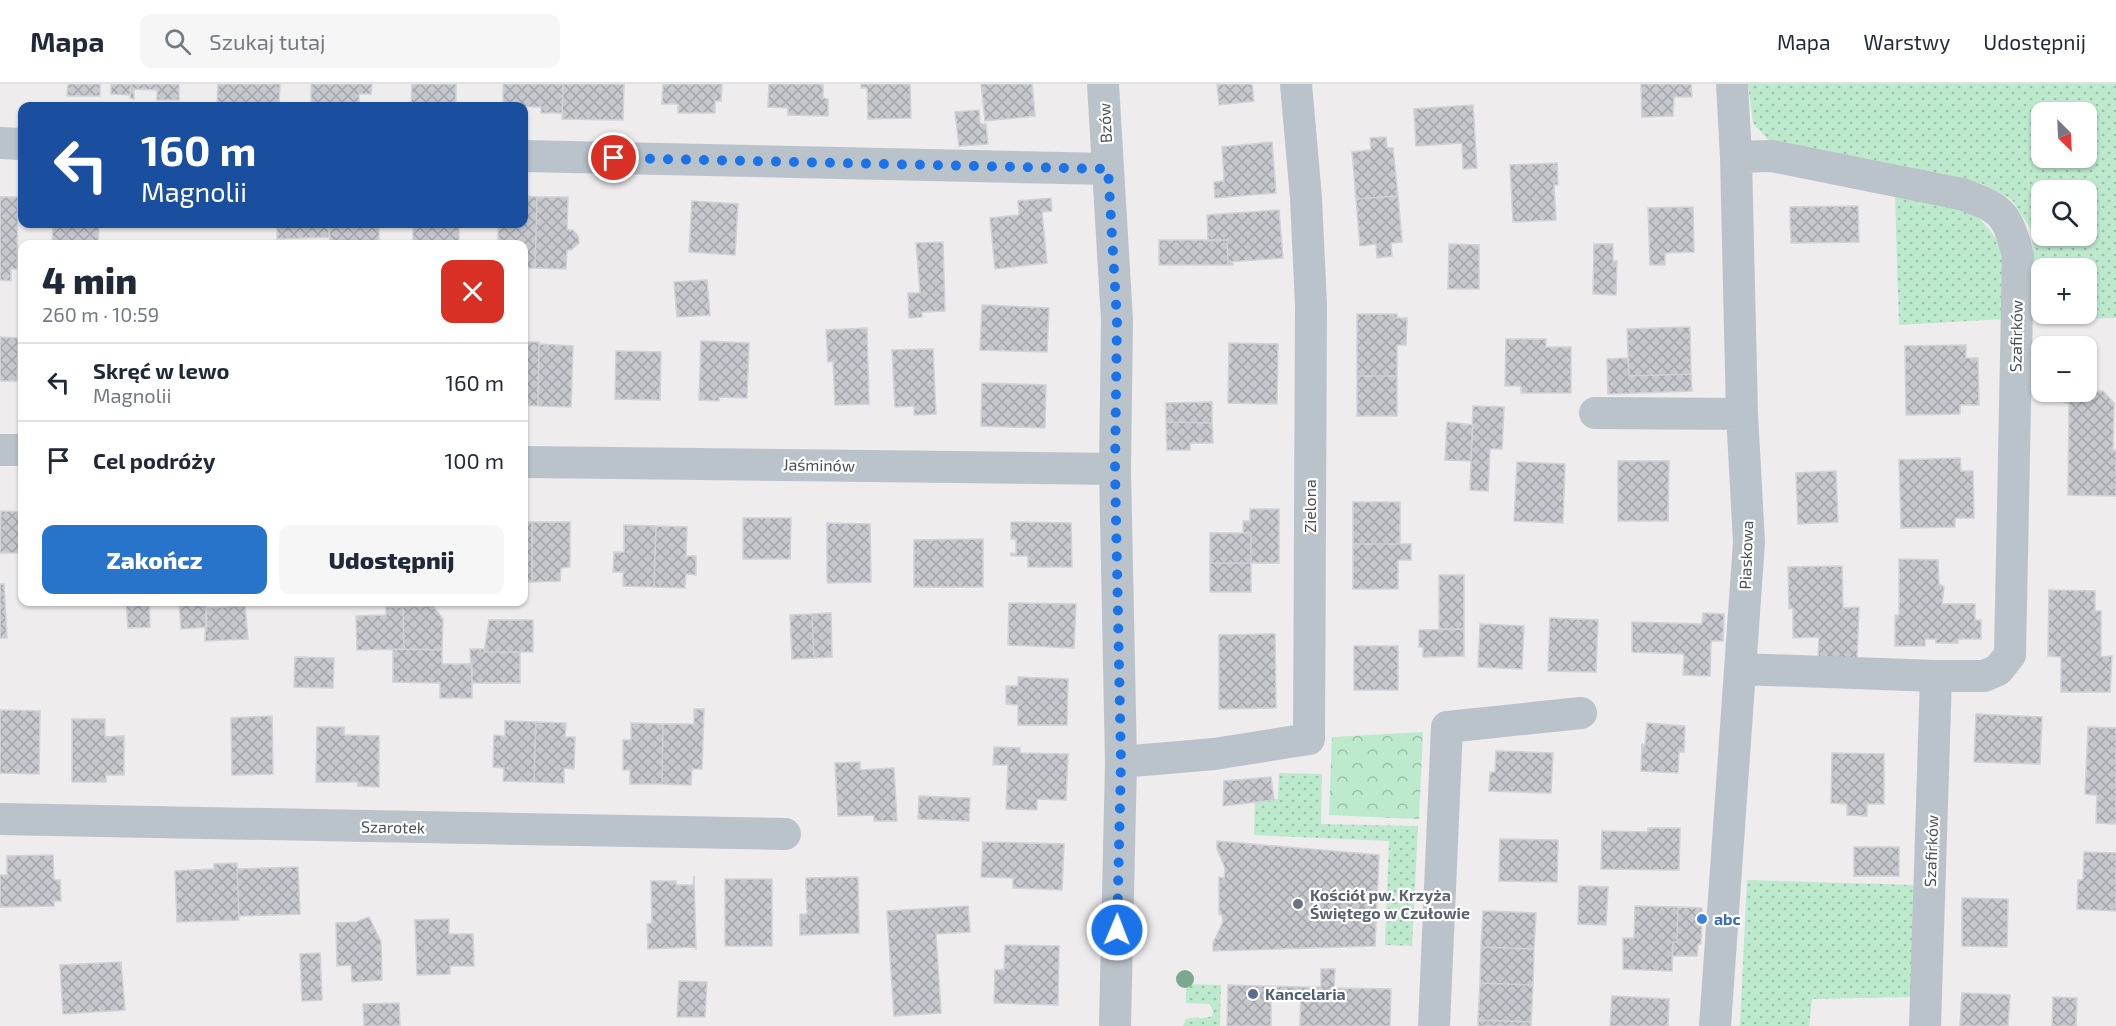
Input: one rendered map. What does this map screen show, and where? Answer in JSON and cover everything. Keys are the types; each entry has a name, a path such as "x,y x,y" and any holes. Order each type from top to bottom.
{"street":[{"name":"Bzów","path":"1103,84 1117,320 1115,469 1121,762 1115,1026"},
{"name":"Zielona","path":"1121,762 1214,754 1309,739 1311,305 1306,198 1296,84"},
{"name":"Piaskowa","path":"1715,1026 1749,542 1742,414 1736,157 1731,84"},
{"path":"0,143 18,144"},
{"path":"528,156 1108,169"},
{"name":"Szafirków","path":"1736,157 1772,156 1960,194 1989,203 2003,216 2013,235 2018,256 2010,656 1998,670 1984,676 1740,669"},
{"path":"1595,413 1742,414"},
{"path":"0,450 18,450"},
{"name":"Jaśminów","path":"528,462 1115,469"},
{"name":"Szafirków","path":"1925,1026 1936,676"},
{"path":"1434,1026 1447,727 1581,713"},
{"name":"Szarotek","path":"0,819 785,834"}],"green space":[{"path":"1748,84 2116,84 2116,318 2097,318 2097,258 2033,258 2033,246 2097,246 2097,180 2031,180 2031,229 2012,200 1983,184 1771,143 1753,123"},
{"path":"1895,194 1965,207 1980,219 1996,238 2004,259 2004,319 1899,325"},
{"path":"1423,732 1419,819 1329,815 1332,737"},
{"path":"1279,773 1322,774 1321,824 1418,826 1412,946 1385,945 1389,841 1254,835 1255,798 1278,799"},
{"path":"1747,880 1915,885 1912,997 1812,999 1809,1026 1740,1026"},
{"path":"1186,984 1221,985 1220,1026 1183,1026 1186,1019 1212,1016 1213,1012 1210,1004 1186,1003"}],"building":[{"path":"68,84 100,84 100,96 67,96"},
{"path":"111,84 131,84 130,95 111,94"},
{"path":"131,84 179,84 179,100 157,100 157,90 134,89 134,99 130,98"},
{"path":"218,84 280,84 279,102 217,102"},
{"path":"311,84 372,84 371,94 359,94 359,102 311,102"},
{"path":"412,84 456,84 456,102 411,102"},
{"path":"503,84 563,84 562,113 541,113 541,107 528,107 528,102 503,102"},
{"path":"563,84 624,84 623,120 562,119"},
{"path":"663,84 722,84 721,101 715,101 715,113 678,113 678,104 662,104"},
{"path":"769,84 823,84 823,98 828,99 828,116 788,115 788,108 768,107"},
{"path":"861,84 910,84 911,118 868,119 867,88 861,88"},
{"path":"981,84 1032,84 1035,116 985,121"},
{"path":"1217,84 1252,84 1254,101 1219,105"},
{"path":"1641,84 1691,84 1692,97 1674,97 1673,116 1642,117"},
{"path":"1473,105 1477,168 1463,169 1462,143 1416,146 1414,109"},
{"path":"979,110 980,124 986,124 988,144 959,146 955,112"},
{"path":"1386,137 1387,148 1393,148 1398,196 1356,199 1352,152 1371,150 1370,138"},
{"path":"1272,142 1276,193 1215,198 1214,182 1224,181 1222,147"},
{"path":"1557,163 1558,185 1554,185 1556,220 1513,222 1510,165"},
{"path":"528,196 537,197 535,268 528,268 528,240 498,240 498,228 528,228"},
{"path":"1398,196 1402,242 1391,243 1392,256 1377,258 1376,244 1360,246 1356,199"},
{"path":"0,197 18,197 17,269 11,269 11,281 0,280"},
{"path":"537,197 568,197 567,230 573,230 578,236 579,243 571,250 567,250 566,269 535,268"},
{"path":"1051,198 1052,211 1042,212 1047,263 995,269 990,218 1019,215 1018,201"},
{"path":"692,201 738,204 735,255 689,252"},
{"path":"1858,206 1859,242 1791,243 1790,207"},
{"path":"1693,207 1694,252 1665,253 1665,265 1650,265 1648,208"},
{"path":"1279,210 1283,258 1228,262 1227,240 1208,241 1207,215"},
{"path":"53,228 99,228 98,240 52,240"},
{"path":"277,228 328,228 329,237 277,239"},
{"path":"329,228 379,228 379,240 330,240"},
{"path":"413,228 459,228 459,240 413,240"},
{"path":"1159,240 1227,240 1228,262 1232,262 1233,265 1159,265"},
{"path":"943,242 945,311 922,312 922,317 909,318 908,293 920,293 916,243"},
{"path":"1449,244 1479,245 1479,289 1448,289"},
{"path":"1594,244 1613,244 1613,261 1617,261 1616,295 1593,294"},
{"path":"707,280 710,315 677,317 674,282"},
{"path":"982,305 1049,308 1047,352 980,350"},
{"path":"1357,314 1397,314 1397,318 1407,318 1406,345 1397,345 1397,376 1357,376"},
{"path":"1690,327 1691,374 1629,376 1627,329"},
{"path":"867,328 869,404 835,405 833,361 828,362 826,330"},
{"path":"0,337 18,338 17,381 0,381"},
{"path":"1506,339 1546,339 1546,347 1571,347 1571,393 1521,393 1521,386 1505,386"},
{"path":"701,341 749,343 747,398 719,397 719,401 699,400"},
{"path":"528,342 539,342 538,406 528,405"},
{"path":"1229,343 1278,344 1277,404 1228,403"},
{"path":"539,344 573,346 571,407 538,406"},
{"path":"1966,345 1966,358 1978,358 1979,405 1960,405 1960,414 1906,415 1905,346"},
{"path":"933,349 936,414 914,415 914,406 895,407 892,350"},
{"path":"616,351 661,352 660,400 615,399"},
{"path":"1628,358 1629,376 1691,374 1692,391 1608,394 1607,359"},
{"path":"1357,376 1397,376 1397,416 1357,416"},
{"path":"982,383 1046,385 1045,428 981,426"},
{"path":"2097,391 2103,391 2114,403 2113,450 2116,450 2116,496 2068,495 2069,403 2064,402 2097,402"},
{"path":"1212,402 1212,423 1166,422 1166,403"},
{"path":"1473,406 1504,407 1502,449 1490,449 1488,491 1470,490"},
{"path":"1166,422 1212,423 1213,443 1190,443 1190,450 1167,450"},
{"path":"1447,422 1473,425 1471,461 1445,460"},
{"path":"1960,458 1961,471 1973,471 1974,518 1955,518 1955,527 1901,528 1899,460"},
{"path":"1618,461 1669,461 1668,521 1618,521"},
{"path":"1517,462 1565,464 1563,523 1514,521"},
{"path":"1836,471 1838,522 1798,524 1796,473"},
{"path":"1353,502 1400,502 1400,544 1353,544"},
{"path":"1250,509 1279,509 1279,563 1251,563 1251,533 1243,533 1243,521 1250,521"},
{"path":"1,511 18,512 18,553 0,553"},
{"path":"743,518 791,518 790,559 743,559"},
{"path":"528,522 532,522 532,582 528,582"},
{"path":"532,522 570,522 570,567 561,568 560,581 532,582"},
{"path":"1011,522 1071,523 1072,567 1028,567 1028,556 1011,556 1011,553 1016,554 1016,539 1011,539"},
{"path":"827,523 870,524 871,582 827,583"},
{"path":"624,525 656,526 654,587 623,586 623,572 613,572 614,552 624,552"},
{"path":"656,526 687,527 686,556 696,556 696,575 686,574 685,588 654,587"},
{"path":"1210,533 1251,533 1251,563 1210,563"},
{"path":"983,539 983,587 914,587 914,540"},
{"path":"1353,544 1411,544 1411,560 1398,560 1398,589 1353,589"},
{"path":"1899,559 1938,560 1939,584 1944,587 1942,604 1975,604 1975,620 1981,620 1981,639 1958,639 1958,643 1936,643 1936,639 1925,639 1925,646 1895,646 1895,615 1899,615"},
{"path":"1210,563 1251,563 1251,592 1210,592"},
{"path":"1842,566 1843,608 1859,607 1857,660 1818,659 1819,637 1793,638 1793,608 1789,609 1788,567"},
{"path":"1439,575 1464,575 1464,629 1439,629"},
{"path":"0,584 4,584 7,638 0,638"},
{"path":"2049,590 2095,591 2095,611 2101,611 2101,657 2112,656 2110,692 2061,692 2061,657 2048,656"},
{"path":"1009,603 1076,604 1074,648 1008,645"},
{"path":"126,606 149,606 150,627 128,628"},
{"path":"179,606 206,606 207,627 181,629"},
{"path":"245,606 248,639 205,641 206,608"},
{"path":"433,606 443,619 442,650 404,649 403,607"},
{"path":"386,607 403,607 404,649 357,650 356,616 386,615"},
{"path":"831,613 832,657 814,658 812,614"},
{"path":"1703,613 1724,614 1723,641 1711,641 1710,676 1683,675 1684,654 1632,652 1632,622 1702,624"},
{"path":"812,614 814,658 792,659 790,615"},
{"path":"1550,618 1598,620 1596,672 1548,671"},
{"path":"489,620 533,620 533,652 484,652"},
{"path":"1480,624 1524,626 1522,669 1478,667"},
{"path":"1464,629 1464,656 1423,657 1423,647 1419,647 1419,630"},
{"path":"1275,634 1276,708 1219,709 1219,635"},
{"path":"1354,646 1398,646 1398,690 1354,690"},
{"path":"393,649 442,650 442,664 472,664 472,698 440,698 440,683 393,682"},
{"path":"470,649 485,649 484,652 520,652 520,683 472,683"},
{"path":"295,657 334,658 333,688 294,687"},
{"path":"1018,677 1068,679 1067,725 1018,725 1018,705 1006,704 1006,686 1018,686"},
{"path":"694,709 704,709 702,769 692,769 691,785 662,784 663,724 694,724"},
{"path":"0,710 40,711 39,774 0,773"},
{"path":"1976,714 2042,717 2040,764 1974,762"},
{"path":"272,716 273,774 232,775 231,718"},
{"path":"72,719 105,719 105,737 124,736 124,775 106,775 106,782 72,782"},
{"path":"505,721 536,722 534,782 503,781 504,768 493,767 494,735 505,736"},
{"path":"536,722 566,723 565,737 575,737 574,769 564,768 564,783 534,782"},
{"path":"631,723 663,724 662,784 630,784 630,770 623,770 623,740 631,740"},
{"path":"1647,723 1685,726 1684,752 1679,752 1678,773 1641,771 1642,744 1645,745"},
{"path":"317,727 344,727 344,735 379,736 379,787 358,786 358,782 316,782"},
{"path":"2088,727 2116,728 2116,824 2096,823 2097,795 2085,794"},
{"path":"994,747 1020,748 1020,753 1068,754 1066,800 1037,799 1037,810 1006,809 1008,765 993,765"},
{"path":"1496,751 1553,753 1551,793 1489,791 1490,772 1495,772"},
{"path":"1832,753 1884,754 1884,804 1867,804 1867,816 1847,815 1847,804 1831,803"},
{"path":"860,762 860,770 894,768 897,821 874,821 874,815 838,816 835,763"},
{"path":"1271,777 1274,800 1223,806 1224,781"},
{"path":"919,796 970,798 969,821 918,819"},
{"path":"1648,828 1680,828 1679,870 1601,869 1602,831 1648,832"},
{"path":"1500,839 1558,840 1557,882 1499,881"},
{"name":"Kościół pw. Krzyża Świętego w Czułowie","path":"1217,841 1379,855 1375,946 1213,951 1213,943 1223,922 1222,915 1219,914 1219,877 1224,878 1225,868 1217,849"},
{"path":"983,842 1064,844 1062,890 1013,888 1013,878 981,877"},
{"path":"1854,847 1899,847 1899,876 1854,876"},
{"path":"2084,852 2116,853 2116,911 2077,909 2078,880 2083,880"},
{"path":"53,855 54,880 60,880 61,901 54,901 54,906 0,907 0,875 7,875 7,856"},
{"path":"237,863 239,920 177,922 175,871 214,869 214,864"},
{"path":"298,867 300,914 239,916 237,869"},
{"path":"694,876 696,949 694,947 648,949 647,924 652,923 651,881 676,881 676,885 693,885"},
{"path":"858,877 859,933 800,935 800,914 807,914 806,878"},
{"path":"725,879 772,879 772,946 725,946"},
{"path":"1579,886 1608,887 1606,925 1578,924"},
{"path":"1962,898 2008,899 2007,947 1962,946"},
{"path":"968,906 970,932 936,934 941,1013 894,1016 887,911"},
{"path":"1635,906 1678,907 1677,942 1673,942 1672,971 1623,969 1623,938 1634,938"},
{"path":"1678,907 1702,908 1701,944 1698,944 1697,956 1672,956 1673,942 1677,942"},
{"path":"1483,911 1536,913 1534,949 1481,947"},
{"path":"369,917 381,942 382,980 352,982 351,965 337,966 336,923 356,922"},
{"path":"449,919 449,934 473,934 474,966 450,966 450,974 417,975 415,920"},
{"path":"1005,945 1059,946 1058,1005 994,1003 995,970 1004,970"},
{"path":"1481,947 1534,949 1533,985 1480,983"},
{"path":"320,953 322,1000 302,1001 300,954"},
{"path":"121,962 125,1010 63,1014 60,965"},
{"path":"1321,969 1335,969 1334,988 1391,989 1390,1026 1300,1026 1301,987 1321,987"},
{"path":"679,981 707,982 705,1017 677,1017"},
{"path":"1480,983 1533,985 1531,1022 1478,1020"},
{"path":"1228,985 1301,987 1301,997 1271,996 1271,1026 1227,1026"},
{"path":"1962,993 2010,995 2008,1026 1960,1026"},
{"path":"1612,996 1669,999 1668,1026 1610,1026"},
{"path":"2053,997 2077,998 2076,1026 2052,1026"},
{"path":"399,1003 400,1026 364,1026 363,1004"},
{"path":"1478,1020 1531,1022 1531,1026 1478,1026"}],"place":[{"name":"Kościół pw. Krzyża Świętego w Czułowie","path":"1298,904"},
{"name":"abc","path":"1702,919"},
{"name":"Kancelaria","path":"1253,994"}],"route":[{"path":"614,158 1108,169 1117,320 1115,469 1121,762 1117,930"}]}
